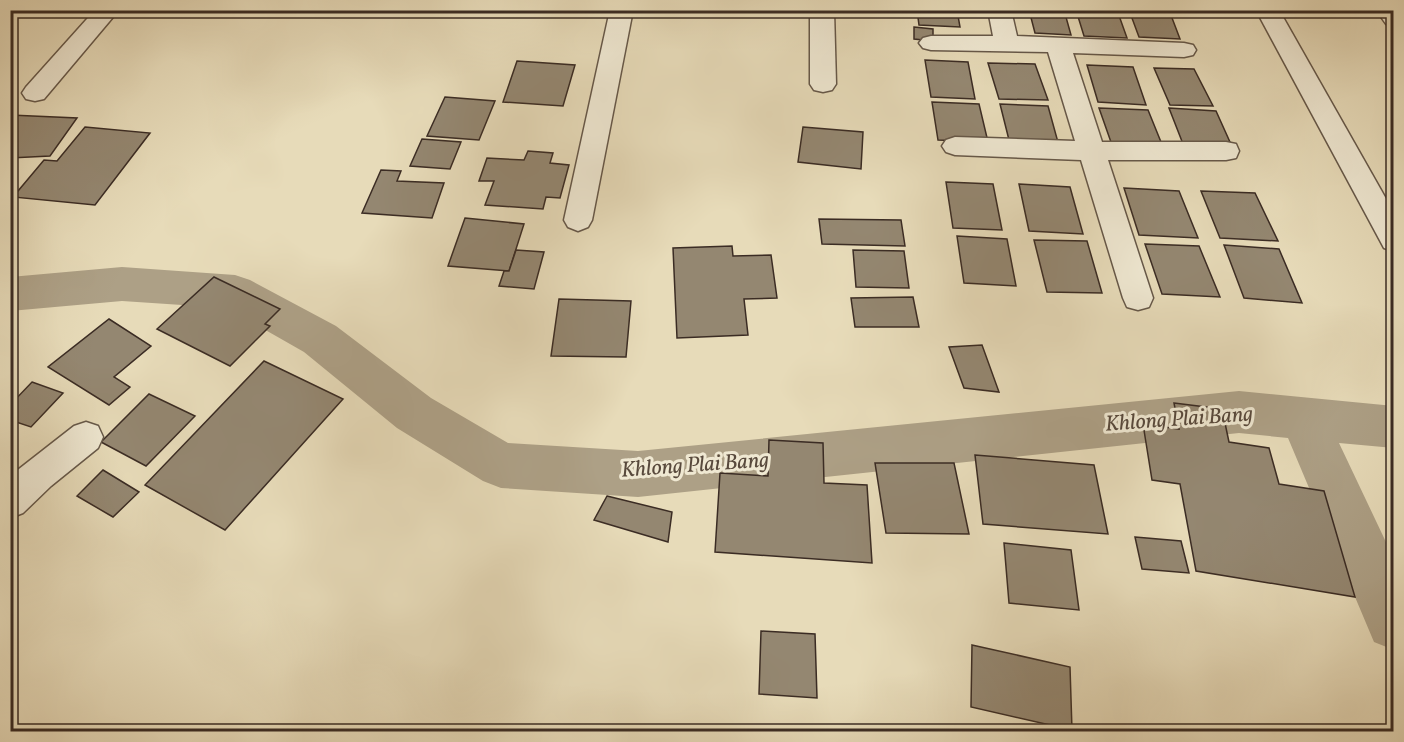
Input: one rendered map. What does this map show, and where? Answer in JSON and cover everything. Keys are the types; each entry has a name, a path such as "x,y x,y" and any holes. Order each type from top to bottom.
{"street":[{"path":"35,93 108,10"},
{"path":"578,220 622,10"},
{"path":"822,10 823,84"},
{"path":"999,10 1007,43"},
{"path":"1267,10 1394,240"},
{"path":"1387,10 1394,19"},
{"path":"931,44 1007,43 1184,50"},
{"path":"1058,45 1138,298"},
{"path":"955,146 1093,151 1226,151"},
{"path":"10,501 39,474 86,437"}],"building":[{"path":"917,10 957,10 960,27 919,25"},
{"path":"1029,10 1064,10 1071,35 1035,33"},
{"path":"1076,10 1117,10 1127,38 1084,36"},
{"path":"1129,10 1169,10 1180,39 1139,37"},
{"path":"1301,10 1355,10 1359,17 1303,15"},
{"path":"914,27 933,29 933,41 914,39"},
{"path":"925,60 968,62 975,99 931,97"},
{"path":"517,61 575,65 563,106 503,102"},
{"path":"988,63 1035,64 1048,100 999,99"},
{"path":"1087,65 1133,67 1146,105 1098,102"},
{"path":"1154,68 1194,69 1213,106 1170,105"},
{"path":"445,97 495,101 479,140 427,136"},
{"path":"932,102 979,104 988,142 938,140"},
{"path":"1000,104 1048,106 1059,146 1010,144"},
{"path":"1099,108 1148,110 1163,147 1112,145"},
{"path":"1169,108 1216,111 1234,151 1185,149"},
{"path":"10,115 77,118 50,156 10,158"},
{"path":"85,127 150,133 95,205 13,197 44,160 57,161"},
{"path":"803,127 863,132 861,169 798,162"},
{"path":"422,139 461,142 450,169 410,166"},
{"path":"528,151 553,153 550,163 569,165 560,198 546,197 543,209 485,205 494,181 479,181 487,158 524,160"},
{"path":"381,170 401,171 397,181 444,183 432,218 362,213"},
{"path":"946,182 993,184 1002,230 953,228"},
{"path":"1019,184 1070,187 1083,234 1029,231"},
{"path":"1124,188 1179,191 1198,238 1139,235"},
{"path":"1201,191 1255,193 1278,241 1220,238"},
{"path":"465,218 524,224 509,271 448,266"},
{"path":"819,219 901,220 905,246 822,244"},
{"path":"957,236 1007,239 1016,286 964,283"},
{"path":"1034,240 1087,241 1102,293 1047,292"},
{"path":"1145,244 1199,246 1220,297 1162,294"},
{"path":"1224,245 1279,249 1302,303 1244,298"},
{"path":"732,246 733,256 771,255 777,298 744,299 748,335 677,338 673,248"},
{"path":"516,250 544,252 534,289 499,286 504,271 509,271"},
{"path":"853,250 904,251 909,288 856,287"},
{"path":"214,277 280,309 265,324 270,326 230,366 157,329"},
{"path":"913,297 919,327 855,327 851,298"},
{"path":"559,299 631,301 626,357 551,356"},
{"path":"109,319 151,346 114,377 130,387 109,405 48,367"},
{"path":"982,345 999,392 964,388 949,347"},
{"path":"264,361 343,399 225,530 145,485"},
{"path":"32,382 63,393 31,427 10,420 10,405"},
{"path":"149,394 195,416 146,466 101,442"},
{"path":"1174,403 1222,409 1229,442 1269,448 1279,484 1324,491 1355,597 1196,571 1180,484 1152,480 1143,424 1179,429"},
{"path":"769,440 823,443 824,483 867,485 872,563 715,552 720,473 768,476"},
{"path":"975,455 1094,465 1108,534 983,524"},
{"path":"875,463 954,463 969,534 886,533"},
{"path":"103,470 139,492 113,517 77,496"},
{"path":"607,496 672,512 668,542 594,520"},
{"path":"1135,537 1181,541 1189,573 1142,569"},
{"path":"1004,543 1071,550 1079,610 1009,603"},
{"path":"761,631 815,634 817,698 759,694"},
{"path":"972,645 1070,667 1072,730 971,707"}],"waterway":[{"name":"Khlong Plai Bang","path":"10,294 122,284 235,292 320,339 414,413 501,465 638,474 1239,412 1394,427"},
{"path":"1304,419 1394,622"}]}
